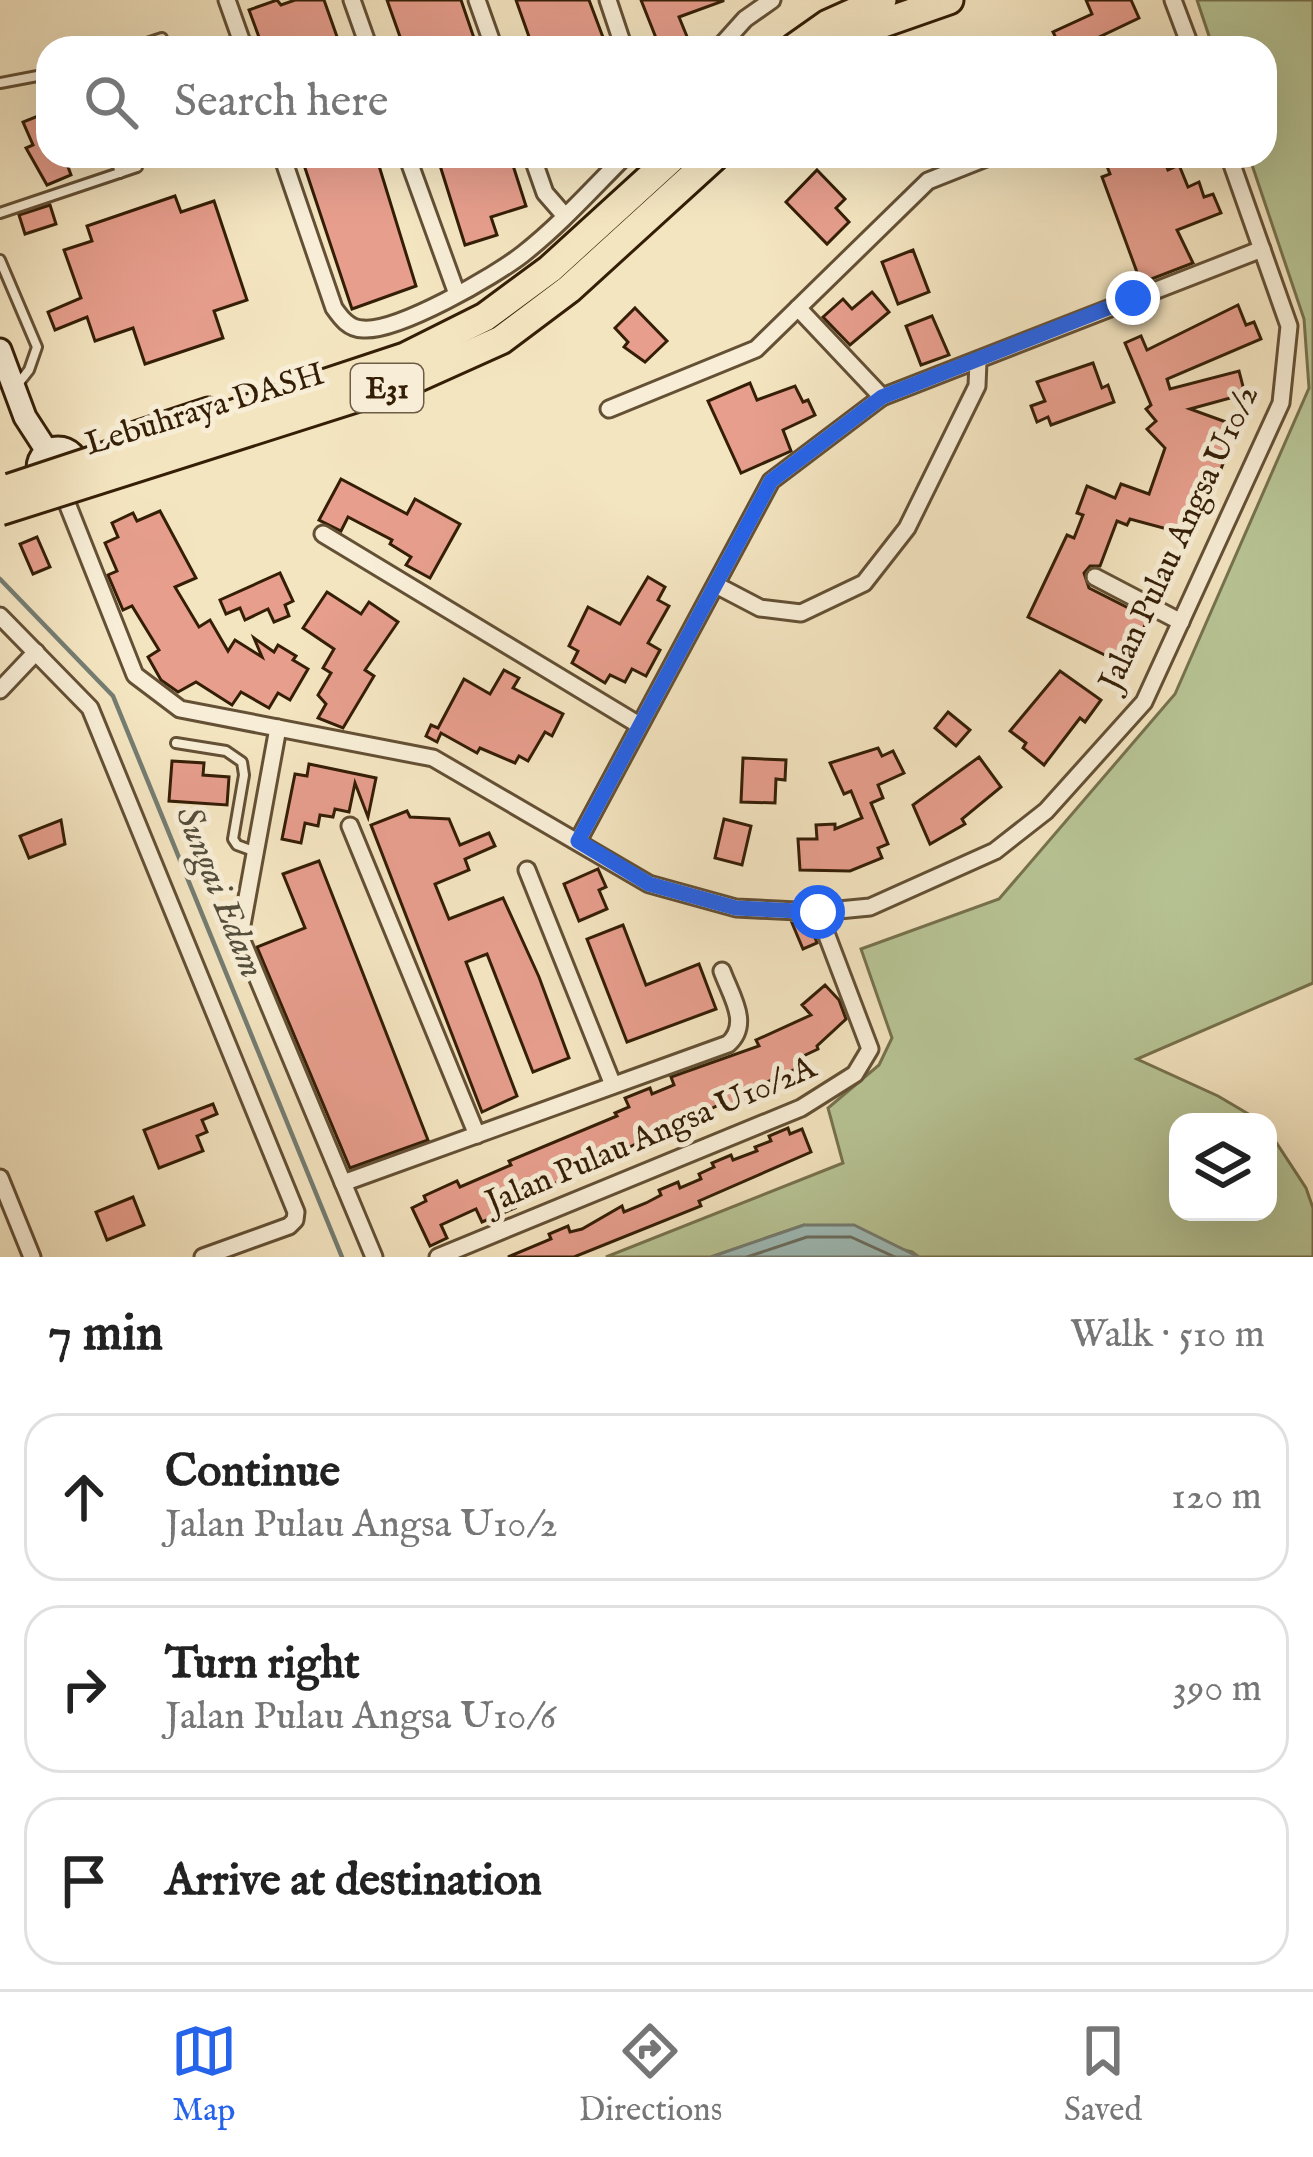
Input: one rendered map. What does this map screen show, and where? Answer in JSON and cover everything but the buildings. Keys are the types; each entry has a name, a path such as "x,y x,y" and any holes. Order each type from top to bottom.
{"highway":[{"path":"811,36 882,0"},
{"path":"857,36 950,0"},
{"name":"Lebuhraya DASH","path":"0,488 405,357 485,317 550,269 661,168"},
{"name":"Lebuhraya DASH","path":"0,508 412,380 501,340 569,289 698,168"}],"street":[{"path":"227,0 240,36"},
{"path":"352,0 365,36"},
{"path":"477,0 490,36"},
{"path":"608,0 621,36"},
{"path":"739,0 746,19"},
{"path":"730,36 772,0"},
{"path":"800,36 856,0"},
{"path":"848,36 905,0"},
{"path":"1173,0 1186,36"},
{"path":"286,168 334,308 344,322 363,329 397,322 514,261 613,168"},
{"path":"411,168 457,294"},
{"path":"536,168 545,193 565,216"},
{"path":"0,508 57,471 170,420 376,359 453,326 549,259 646,168"},
{"path":"0,488 293,412 443,360 499,334 574,277 697,168"},
{"path":"609,409 756,349 928,181 961,168"},
{"name":"Jalan Pulau Angsa U10/2","path":"57,471 135,675 180,709 434,758 649,884 736,908 818,912 870,907 994,851 1046,811 1144,702 1281,403 1289,326 1233,168"},
{"path":"578,841 771,481 882,397 1262,249"},
{"path":"798,308 882,397"},
{"path":"0,350 26,417 57,471"},
{"path":"716,586 760,608 801,614 864,583 908,528 977,386 978,361"},
{"path":"323,534 639,725"},
{"path":"1095,577 1181,622"},
{"path":"0,616 90,708 296,1212 290,1226 203,1257"},
{"path":"0,690 36,652"},
{"path":"278,728 240,936 374,1257"},
{"path":"350,826 477,1135"},
{"path":"526,870 614,1085"},
{"name":"Jalan Pulau Angsa U10/2A","path":"438,1257 800,1108 855,1074 870,1049 818,912"},
{"path":"343,1184 728,1044 738,1035 741,1022 722,971"},
{"path":"0,1178 32,1257"}],"lane":[{"path":"0,83 36,76"},
{"path":"119,168 120,173"},
{"path":"0,213 134,168"},
{"path":"0,260 37,347 29,370 15,388"},
{"path":"176,743 233,753 242,762 233,839 256,852"}],"green space":[{"path":"1197,0 1313,0 1313,983 1137,1059 1247,1113 1169,1113 1169,1221 1277,1221 1277,1144 1306,1188 1313,1208 1313,1257 919,1257 804,1225 711,1257 606,1257 843,1163 828,1108 879,1065 892,1038 861,949 999,899 1175,694 1309,388 1304,319 1253,168 1277,168 1277,36 1209,36"}],"water":[{"path":"804,1225 854,1225 919,1257 711,1257"}],"waterway":[{"name":"Sungai Edam","path":"0,579 113,696 342,1257"}],"route":[{"path":"818,912 736,908 649,884 578,841 771,481 882,397 1133,298"}]}
